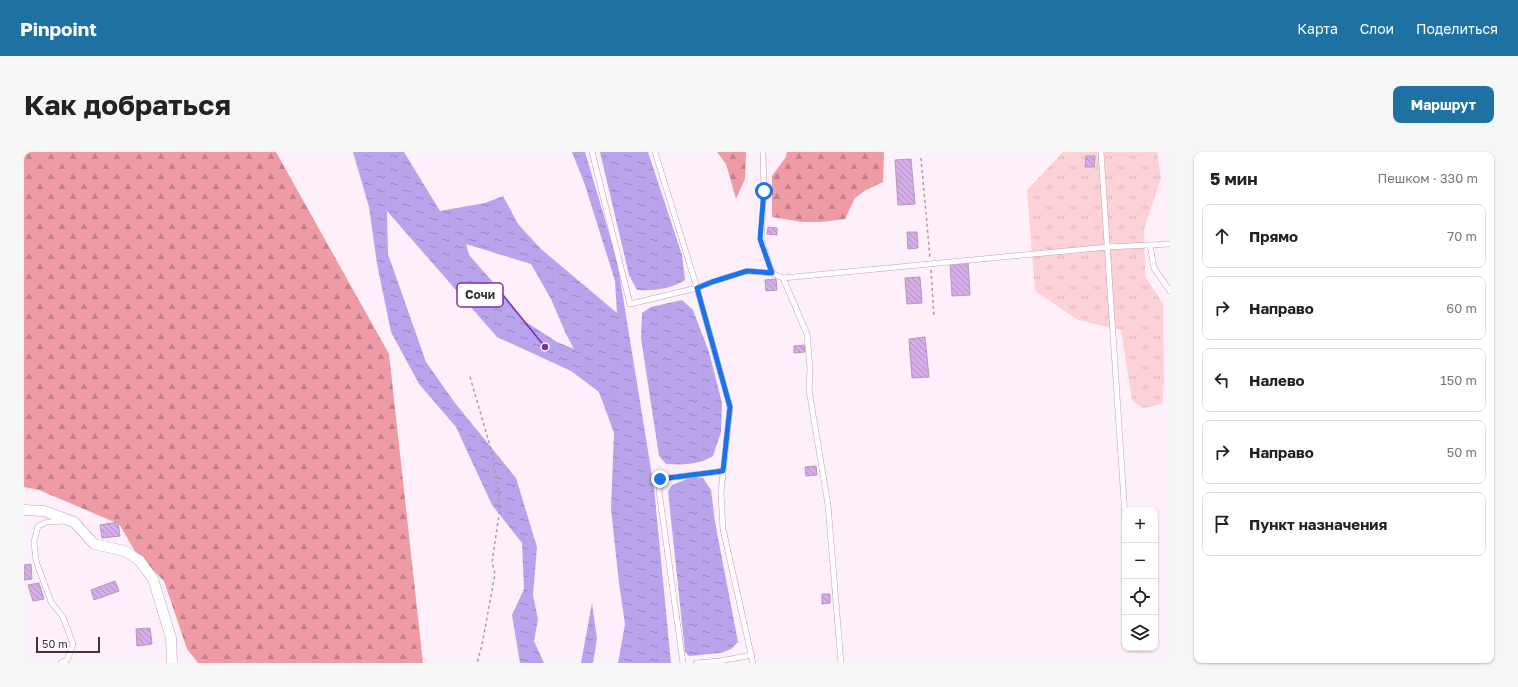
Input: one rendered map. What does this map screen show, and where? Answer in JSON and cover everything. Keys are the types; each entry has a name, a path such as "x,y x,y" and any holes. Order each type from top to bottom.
{"street":[{"path":"24,510 44,511 74,522 94,544 125,551 140,561 153,579 172,638 172,663"}],"lane":[{"path":"592,152 630,304 697,288 747,271 772,273 783,278 1108,247 1170,244"},
{"path":"655,152 697,288 730,407 721,494 723,529 753,663"},
{"path":"763,152 764,191 760,239 772,273"},
{"path":"1101,152 1124,507"},
{"path":"1150,245 1154,268 1170,291"},
{"path":"783,278 807,334 810,368 809,390 828,505 841,663"},
{"path":"683,663 659,491 660,479 723,471"},
{"path":"61,663 67,660 73,644 63,617 51,602 36,561 34,542 38,526 47,522 69,520"},
{"path":"696,663 720,661 752,655"}],"path":[{"path":"921,158 931,264 934,318"},
{"path":"470,377 491,449 499,493 499,515 492,562 495,574 482,645 477,663"}],"green space":[{"path":"24,152 276,152 389,354 423,663 198,663 187,649 164,581 136,553 119,524 39,490 24,487"},
{"path":"717,152 746,152 745,179 736,199 726,164"},
{"path":"787,152 884,152 883,182 866,190 855,198 845,219 822,222 802,222 772,217 772,176 786,157"},
{"path":"1063,152 1157,152 1161,178 1144,229 1145,276 1163,304 1164,383 1162,404 1143,408 1132,400 1121,330 1078,320 1035,291 1027,190"}],"water":[{"path":"353,152 404,152 440,211 485,203 503,196 518,224 541,249 617,313 615,281 585,185 572,152 585,152 617,260 654,488 671,663 618,663 625,624 611,509 614,433 599,392 571,371 497,337 387,211 388,254 426,362 455,403 516,478 537,547 533,595 538,619 534,641 544,663 520,663 512,615 524,589 522,543 492,505 456,427 419,384 391,332 377,264 369,207","holes":["466,244 531,264 551,299 574,349 557,342 523,320 499,289 469,255"]},
{"path":"600,152 648,152 682,255 685,280 674,286 662,289 637,290 629,275"},
{"path":"682,300 693,310 709,352 722,403 721,432 713,456 690,464 666,464 659,456 641,338 642,313 651,307"},
{"path":"692,477 703,478 711,490 715,522 738,642 731,649 721,653 689,656 685,652 668,491 672,485"},
{"path":"592,603 597,639 593,663 581,663"}],"building":[{"path":"1086,156 1095,156 1094,167 1085,167"},
{"path":"911,159 915,204 898,205 895,160"},
{"path":"768,227 777,228 777,235 767,234"},
{"path":"907,232 917,232 918,248 908,249"},
{"path":"968,262 970,295 952,296 950,263"},
{"path":"920,277 922,303 907,304 905,278"},
{"path":"776,279 777,290 766,291 765,280"},
{"path":"925,337 929,377 912,378 909,339"},
{"path":"804,345 805,352 794,353 794,346"},
{"path":"816,466 817,475 806,476 805,467"},
{"path":"118,522 120,536 102,538 100,525"},
{"path":"31,564 32,579 24,580 24,565"},
{"path":"115,581 119,591 94,600 91,590"},
{"path":"39,583 44,599 33,601 28,585"},
{"path":"822,594 830,594 830,603 822,604"},
{"path":"150,628 152,644 137,646 136,629"}],"place":[{"name":"Сочи","path":"545,347"}],"route":[{"path":"660,479 723,471 730,407 697,288 747,271 772,273 760,239 764,191"}]}
